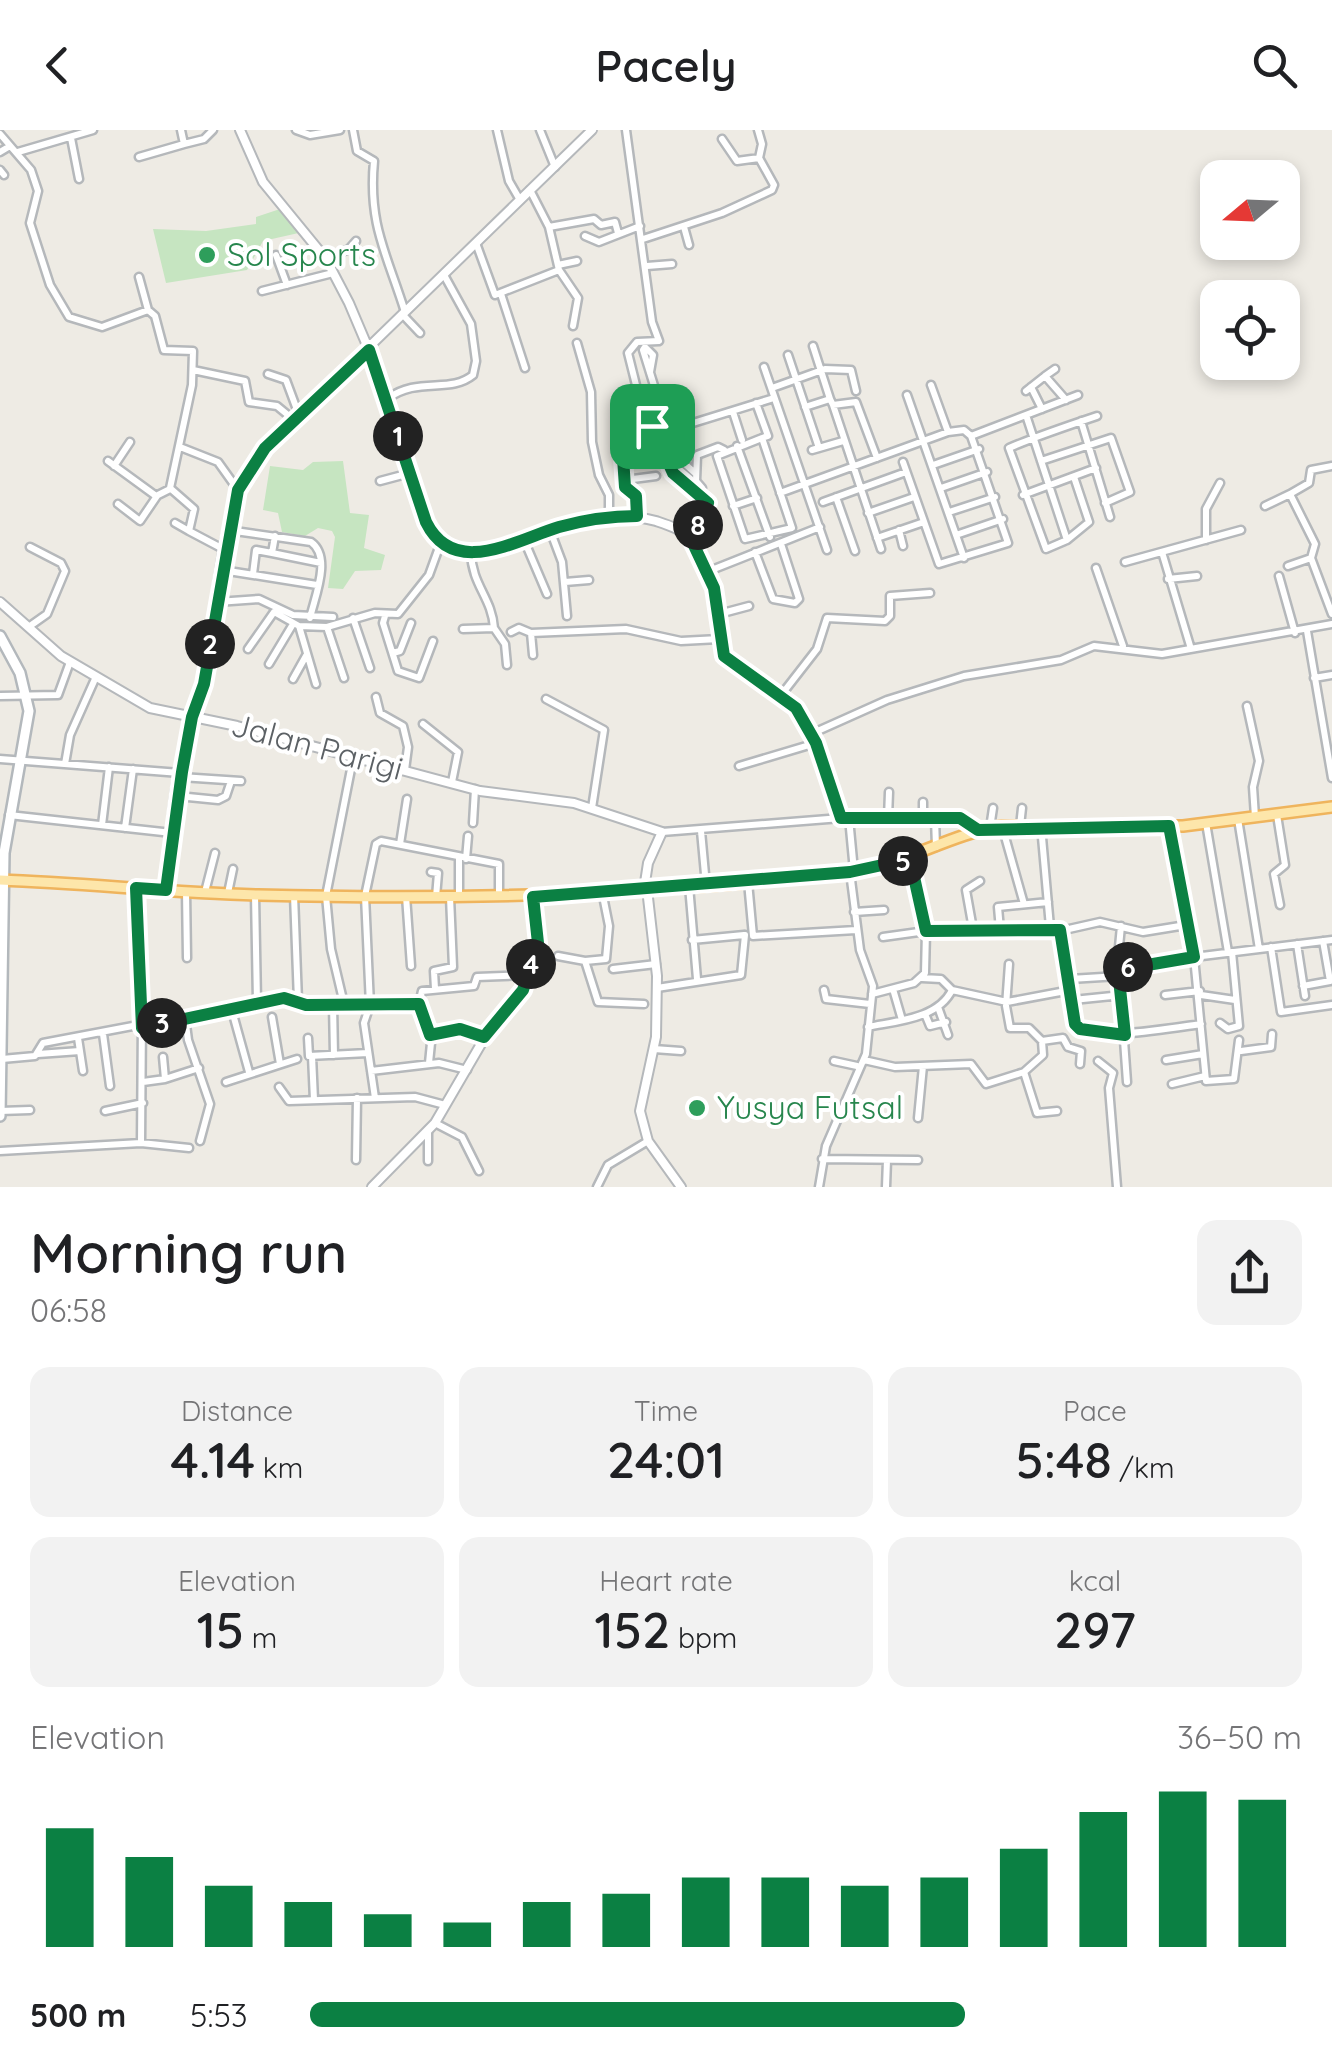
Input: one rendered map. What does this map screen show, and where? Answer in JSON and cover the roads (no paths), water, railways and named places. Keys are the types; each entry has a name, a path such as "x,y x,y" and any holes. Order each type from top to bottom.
{"main road":[{"path":"0,636 27,694 29,712 3,830 0,1113"},
{"path":"2,880 254,895 533,897 852,872 910,859 978,830 1002,826 1169,826 1332,807"}],"street":[{"path":"0,152 93,130"},
{"path":"181,130 184,144"},
{"path":"140,158 204,139 203,134 213,130"},
{"path":"240,130 263,182 334,272 369,350 426,522 440,542 451,550 471,554 550,530 637,516 676,528 691,539 709,570 719,614 719,639 732,666 782,694 814,739 845,818 856,930 871,994 864,1060 857,1066 822,1159 819,1187"},
{"path":"296,130 310,136 340,130"},
{"path":"354,130 357,152 374,161 370,189 382,256 392,271 404,314 420,333"},
{"path":"497,130 509,181 520,200"},
{"path":"540,130 554,167"},
{"path":"166,890 181,775 192,717 204,684 238,490 265,448 592,130"},
{"path":"626,130 652,322 659,341 631,344 628,353 652,426 673,473 708,503 691,539"},
{"path":"643,239 684,227 772,190 774,185 759,158 762,144 758,130"},
{"path":"0,134 31,170 38,191 30,217 50,284 72,320 83,318 102,327 148,310"},
{"path":"71,138 79,179"},
{"path":"722,140 737,161 759,158"},
{"path":"530,190 550,227 559,267 578,298 572,326"},
{"path":"550,227 594,219 600,224 614,222 618,233"},
{"path":"585,236 597,243 640,226"},
{"path":"684,227 689,245"},
{"path":"326,259 350,249 356,242"},
{"path":"476,243 494,294 577,261"},
{"path":"276,255 287,284"},
{"path":"647,266 672,264"},
{"path":"262,291 334,272"},
{"path":"387,399 405,388 434,382 449,386 473,375 476,361 471,324 444,275"},
{"path":"138,277 148,310 155,316 162,348 192,350 193,370 170,489"},
{"path":"501,294 525,368"},
{"path":"577,343 591,392 592,442 609,495 608,518"},
{"path":"813,346 881,549"},
{"path":"788,355 815,449 843,441"},
{"path":"764,367 827,550"},
{"path":"1042,409 1028,389 1055,369"},
{"path":"193,370 244,381 249,402 277,406 296,417"},
{"path":"772,388 822,370 851,370 856,390"},
{"path":"650,372 660,405 670,405 680,428"},
{"path":"268,374 287,381 296,417"},
{"path":"1045,376 1066,400"},
{"path":"931,385 948,432"},
{"path":"971,436 1078,394"},
{"path":"906,395 964,558"},
{"path":"695,473 683,460 673,436 680,428 774,398"},
{"path":"805,407 856,402 877,458"},
{"path":"756,403 765,437 780,493 792,528 770,537 745,539 716,459 724,450 765,437 785,429"},
{"path":"733,412 739,444 770,537"},
{"path":"1026,415 1068,540"},
{"path":"1074,477 1088,522 1068,540 1044,548 1008,450 1097,416"},
{"path":"1081,422 1110,517"},
{"path":"637,516 636,496 626,490 624,480 623,434 652,426"},
{"path":"780,493 948,432 964,430 979,449 1010,542 939,564 903,462"},
{"path":"1042,461 1112,440 1130,489 1126,496 1105,502"},
{"path":"130,442 111,464 157,496"},
{"path":"180,447 218,462 238,490"},
{"path":"683,460 718,447 724,450"},
{"path":"933,465 979,449"},
{"path":"698,454 696,484 702,488"},
{"path":"1264,506 1309,483 1311,470 1332,466"},
{"path":"1023,496 1096,468"},
{"path":"823,502 906,472"},
{"path":"941,488 987,472"},
{"path":"380,481 410,473"},
{"path":"624,480 656,476"},
{"path":"1206,540 1206,509 1220,483"},
{"path":"118,504 139,521 157,496 170,489"},
{"path":"170,489 194,509 190,530"},
{"path":"1290,494 1316,544 1311,558 1332,614"},
{"path":"948,512 995,496"},
{"path":"836,497 855,551"},
{"path":"868,513 914,497"},
{"path":"733,506 757,498"},
{"path":"956,535 1003,520"},
{"path":"878,538 924,522"},
{"path":"175,523 226,550"},
{"path":"709,570 820,527"},
{"path":"228,530 310,542 321,552 310,618"},
{"path":"550,530 565,582 566,616"},
{"path":"899,530 903,546"},
{"path":"1125,562 1241,530"},
{"path":"272,552 275,536"},
{"path":"524,540 547,594"},
{"path":"248,649 274,612 296,625 327,627 375,612 385,616 402,611 408,596 426,580 440,542"},
{"path":"755,552 773,599 795,603 799,599 781,544"},
{"path":"30,547 61,562 64,571 59,594 47,614 30,626"},
{"path":"253,574 256,550 322,563"},
{"path":"1162,552 1191,649"},
{"path":"471,554 472,577 493,607 494,628 505,644 507,664"},
{"path":"1288,566 1311,558"},
{"path":"1096,568 1124,647"},
{"path":"222,570 318,586"},
{"path":"1168,580 1196,576"},
{"path":"1279,576 1295,633"},
{"path":"565,582 590,580"},
{"path":"782,694 817,649 827,618 884,621 890,616 890,596 930,594"},
{"path":"217,602 259,599 310,618 333,617"},
{"name":"Jalan Parigi","path":"0,602 70,662 150,708 475,790 592,808 662,832 845,818 960,818 978,830"},
{"path":"264,604 267,618"},
{"path":"719,614 750,606"},
{"path":"385,616 398,670 419,678 433,641"},
{"path":"353,618 370,668"},
{"path":"393,653 400,651 411,623"},
{"path":"739,766 814,739 886,700 964,676 1061,660 1100,644 1162,654 1332,624"},
{"path":"296,625 316,684"},
{"path":"269,664 296,625"},
{"path":"327,627 344,678"},
{"path":"463,628 494,628"},
{"path":"511,632 518,628 531,633 626,628 682,641 719,639"},
{"path":"1307,631 1332,778"},
{"path":"531,633 533,655"},
{"path":"293,679 307,654"},
{"path":"0,696 58,695 70,662"},
{"path":"1314,678 1332,675"},
{"path":"65,764 70,735 95,679"},
{"path":"376,697 381,714 403,726 408,747 406,770"},
{"path":"546,699 604,730 592,808"},
{"path":"1247,706 1260,761 1253,788 1254,817"},
{"path":"423,724 458,752 452,782"},
{"path":"366,762 369,748"},
{"path":"0,759 241,781"},
{"path":"344,1004 331,948 326,896 353,759"},
{"path":"102,825 110,767"},
{"path":"125,828 133,769"},
{"path":"178,796 219,800 226,796 231,781"},
{"path":"473,823 475,790"},
{"path":"888,818 889,792"},
{"path":"400,844 406,799"},
{"path":"923,802 923,818"},
{"path":"990,828 992,808"},
{"path":"1020,826 1022,808"},
{"path":"1277,814 1285,865 1274,874 1280,905"},
{"path":"9,815 172,833"},
{"path":"935,818 936,848"},
{"path":"1238,819 1258,949"},
{"path":"1206,823 1230,952 1237,1028 1220,1023"},
{"path":"1002,826 1024,904"},
{"path":"1041,826 1050,927"},
{"path":"1169,826 1200,993 1205,1076 1210,1082 1234,1078 1241,1051 1239,1040"},
{"path":"662,832 648,863 646,889 657,988 654,1049 640,1111 648,1140 681,1187"},
{"path":"701,832 706,884"},
{"path":"435,990 434,971 453,966 454,898 468,836"},
{"path":"375,1098 364,1017 370,1004 366,896 376,844 400,844 500,865 499,898"},
{"path":"204,892 216,854"},
{"path":"910,859 926,931 922,978"},
{"path":"228,893 233,869"},
{"path":"431,872 438,873 436,897"},
{"path":"973,929 966,890 980,881"},
{"path":"657,988 742,975 748,935 748,882"},
{"path":"689,886 697,979"},
{"path":"136,888 144,1103 141,1142"},
{"path":"186,891 187,958"},
{"path":"558,956 598,962 608,956 602,891"},
{"path":"254,895 256,1002"},
{"path":"294,895 298,1002"},
{"path":"406,896 411,966"},
{"path":"372,1187 431,1126 484,1037 520,996 538,943 533,897"},
{"path":"1000,930 998,907 1048,902"},
{"path":"854,912 884,910"},
{"path":"883,937 973,929 1060,930 1100,922 1143,932 1186,925"},
{"path":"1121,926 1118,973 1127,1082"},
{"path":"692,940 856,930"},
{"path":"1060,930 1077,1028 1125,1035 1200,1024"},
{"path":"1070,979 1194,957 1328,940 1330,981 1303,986"},
{"path":"1297,944 1305,996"},
{"path":"1271,947 1281,1012 1332,1005"},
{"path":"585,961 598,1002 644,1004"},
{"path":"613,968 656,964"},
{"path":"864,1060 895,1067 970,1064 986,1084 1024,1072 1044,1055 1042,1041 1029,1028 1011,1029 1007,1002 1010,964"},
{"path":"430,1063 430,1035 419,1004 421,992 474,986 476,977 527,976"},
{"path":"871,994 922,978 941,979 952,990 1007,1002 1071,990"},
{"path":"893,989 902,1020"},
{"path":"824,990 826,999 870,1004"},
{"path":"868,1028 925,1014 938,1007 952,990"},
{"path":"1164,996 1200,993 1236,1000"},
{"path":"1073,1000 1122,995"},
{"path":"38,1054 40,1044 142,1028 284,998 333,1004 419,1004"},
{"path":"333,1004 334,1055"},
{"path":"231,1007 249,1072"},
{"path":"938,1007 948,1036"},
{"path":"925,1014 930,1026 946,1022"},
{"path":"186,1017 210,1102 200,1141"},
{"path":"272,1017 280,1064"},
{"path":"430,1035 460,1029 484,1037"},
{"path":"103,1034 110,1086"},
{"path":"1241,1051 1271,1047 1272,1034"},
{"path":"78,1038 82,1071"},
{"path":"308,1038 314,1100"},
{"path":"1042,1041 1062,1038 1068,1047 1081,1051 1080,1064"},
{"path":"654,1049 681,1051"},
{"path":"2,1059 80,1052"},
{"path":"312,1056 368,1054"},
{"path":"1166,1060 1203,1054"},
{"path":"164,1057 166,1078"},
{"path":"226,1082 297,1059"},
{"path":"1098,1060 1114,1073 1109,1092 1117,1187"},
{"path":"834,1061 857,1066"},
{"path":"371,1071 430,1063 467,1070"},
{"path":"918,1118 923,1066"},
{"path":"143,1082 199,1068"},
{"path":"1024,1072 1037,1113 1057,1111"},
{"path":"1172,1084 1205,1076"},
{"path":"279,1086 285,1100 426,1098 446,1106"},
{"path":"356,1160 357,1098"},
{"path":"105,1111 144,1103"},
{"path":"0,1113 30,1110"},
{"path":"428,1161 431,1126"},
{"path":"431,1126 462,1138 479,1171"},
{"path":"598,1187 608,1165 648,1140"},
{"path":"0,1150 141,1142 189,1148"},
{"path":"822,1159 918,1160"},
{"path":"886,1187 887,1160"}],"place":[{"name":"Sol Sports","path":"207,255"},
{"name":"Yusya Futsal","path":"697,1108"}]}
